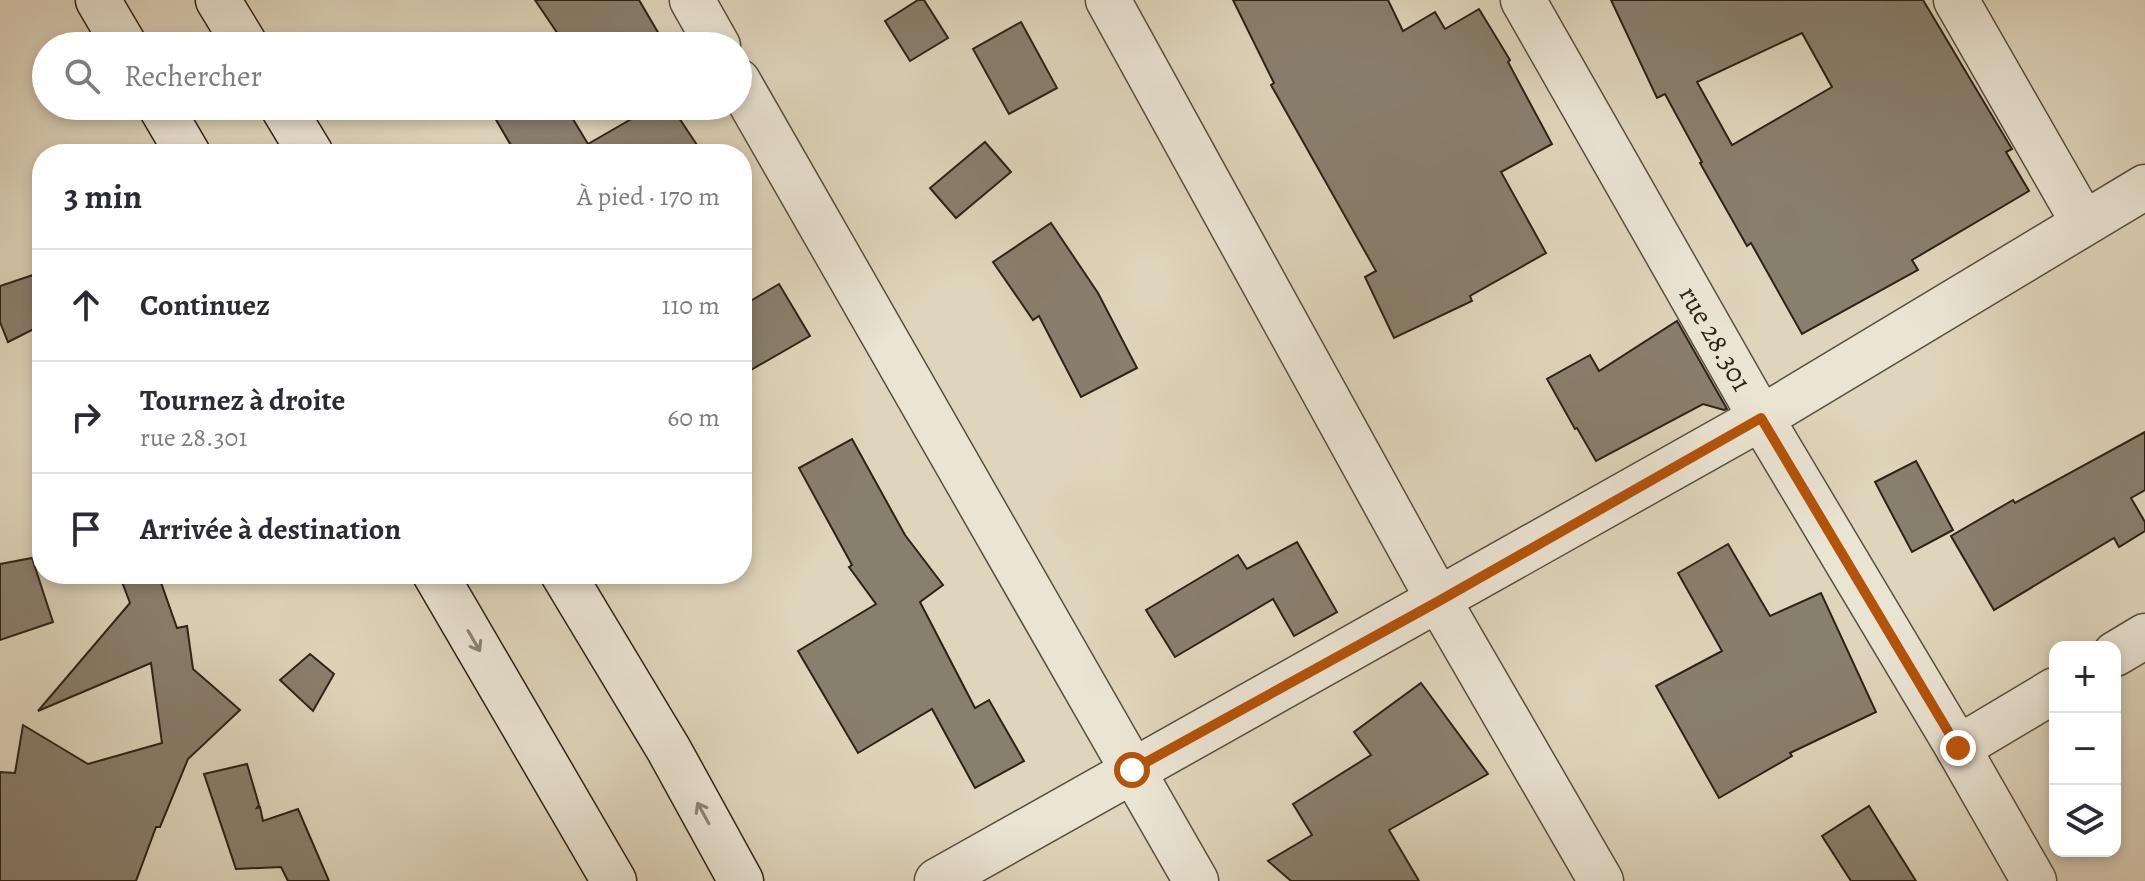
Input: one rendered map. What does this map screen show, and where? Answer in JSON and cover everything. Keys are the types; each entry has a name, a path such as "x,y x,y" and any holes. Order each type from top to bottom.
{"street":[{"path":"98,0 117,32"},
{"path":"218,0 237,32"},
{"path":"692,0 710,32"},
{"path":"1108,0 1439,601 1601,881"},
{"name":"rue 28.301","path":"1523,0 1761,418 2034,881"},
{"path":"1956,0 2083,222"},
{"path":"752,105 1196,881"},
{"path":"168,120 182,144"},
{"path":"290,120 305,144"},
{"path":"937,881 1761,418 2145,187"},
{"path":"441,584 614,881"},
{"path":"569,584 669,750 741,881"},
{"path":"2121,650 2145,636"},
{"path":"1958,748 2049,694"}],"building":[{"path":"535,0 639,0 658,32 557,32"},
{"path":"918,0 924,0 948,38 910,61 885,21"},
{"path":"1233,0 1388,0 1403,31 1435,12 1445,29 1479,9 1510,60 1508,62 1552,144 1501,172 1546,253 1470,296 1472,301 1394,338 1365,277 1376,271 1271,85 1274,83"},
{"path":"1611,0 1923,0 2012,149 2006,152 2029,191 1912,260 1918,270 1802,334 1751,243 1747,246 1665,94 1657,98","holes":["1802,33 1832,87 1732,145 1697,82"]},
{"path":"1021,22 1057,88 1009,114 973,49"},
{"path":"496,120 573,120 588,144 510,144"},
{"path":"630,120 680,120 696,144 588,144"},
{"path":"985,142 1011,172 956,218 930,188"},
{"path":"1051,223 1098,293 1137,368 1081,397 1039,316 1033,320 993,262"},
{"path":"32,275 32,330 8,342 0,322 0,286"},
{"path":"779,284 810,336 752,369 752,300"},
{"path":"1677,321 1727,409 1703,404 1596,461 1547,379 1590,355 1599,371"},
{"path":"2145,432 2145,490 2131,498 2145,522 2145,531 2119,547 2114,538 1994,610 1951,536 2013,500 2015,503"},
{"path":"852,439 905,535 943,585 920,602 975,708 989,700 1024,761 975,788 932,709 858,753 798,651 876,604 849,567 852,565 799,468"},
{"path":"1916,461 1953,530 1912,552 1875,482"},
{"path":"1297,542 1337,612 1294,636 1273,599 1175,657 1146,610 1238,555 1247,569"},
{"path":"1728,544 1770,616 1821,593 1876,712 1790,753 1792,756 1719,798 1656,686 1722,651 1678,573"},
{"path":"32,558 32,584 41,584 53,622 0,640 0,564"},
{"path":"123,584 162,584 177,628 187,626 193,669 240,710 188,759 160,827 156,827 136,881 0,881 0,772 15,773 23,725 88,764 162,743 151,663 38,711 130,603"},
{"path":"310,654 334,674 313,711 280,680"},
{"path":"1421,683 1488,774 1389,830 1419,881 1291,881 1268,861 1312,835 1293,804 1371,755 1354,732"},
{"path":"247,764 263,821 298,809 329,881 288,881 281,867 236,869 204,774"},
{"path":"1869,806 1916,881 1851,881 1822,836"}],"route":[{"path":"1132,770 1439,601 1761,418 1958,748"}]}
